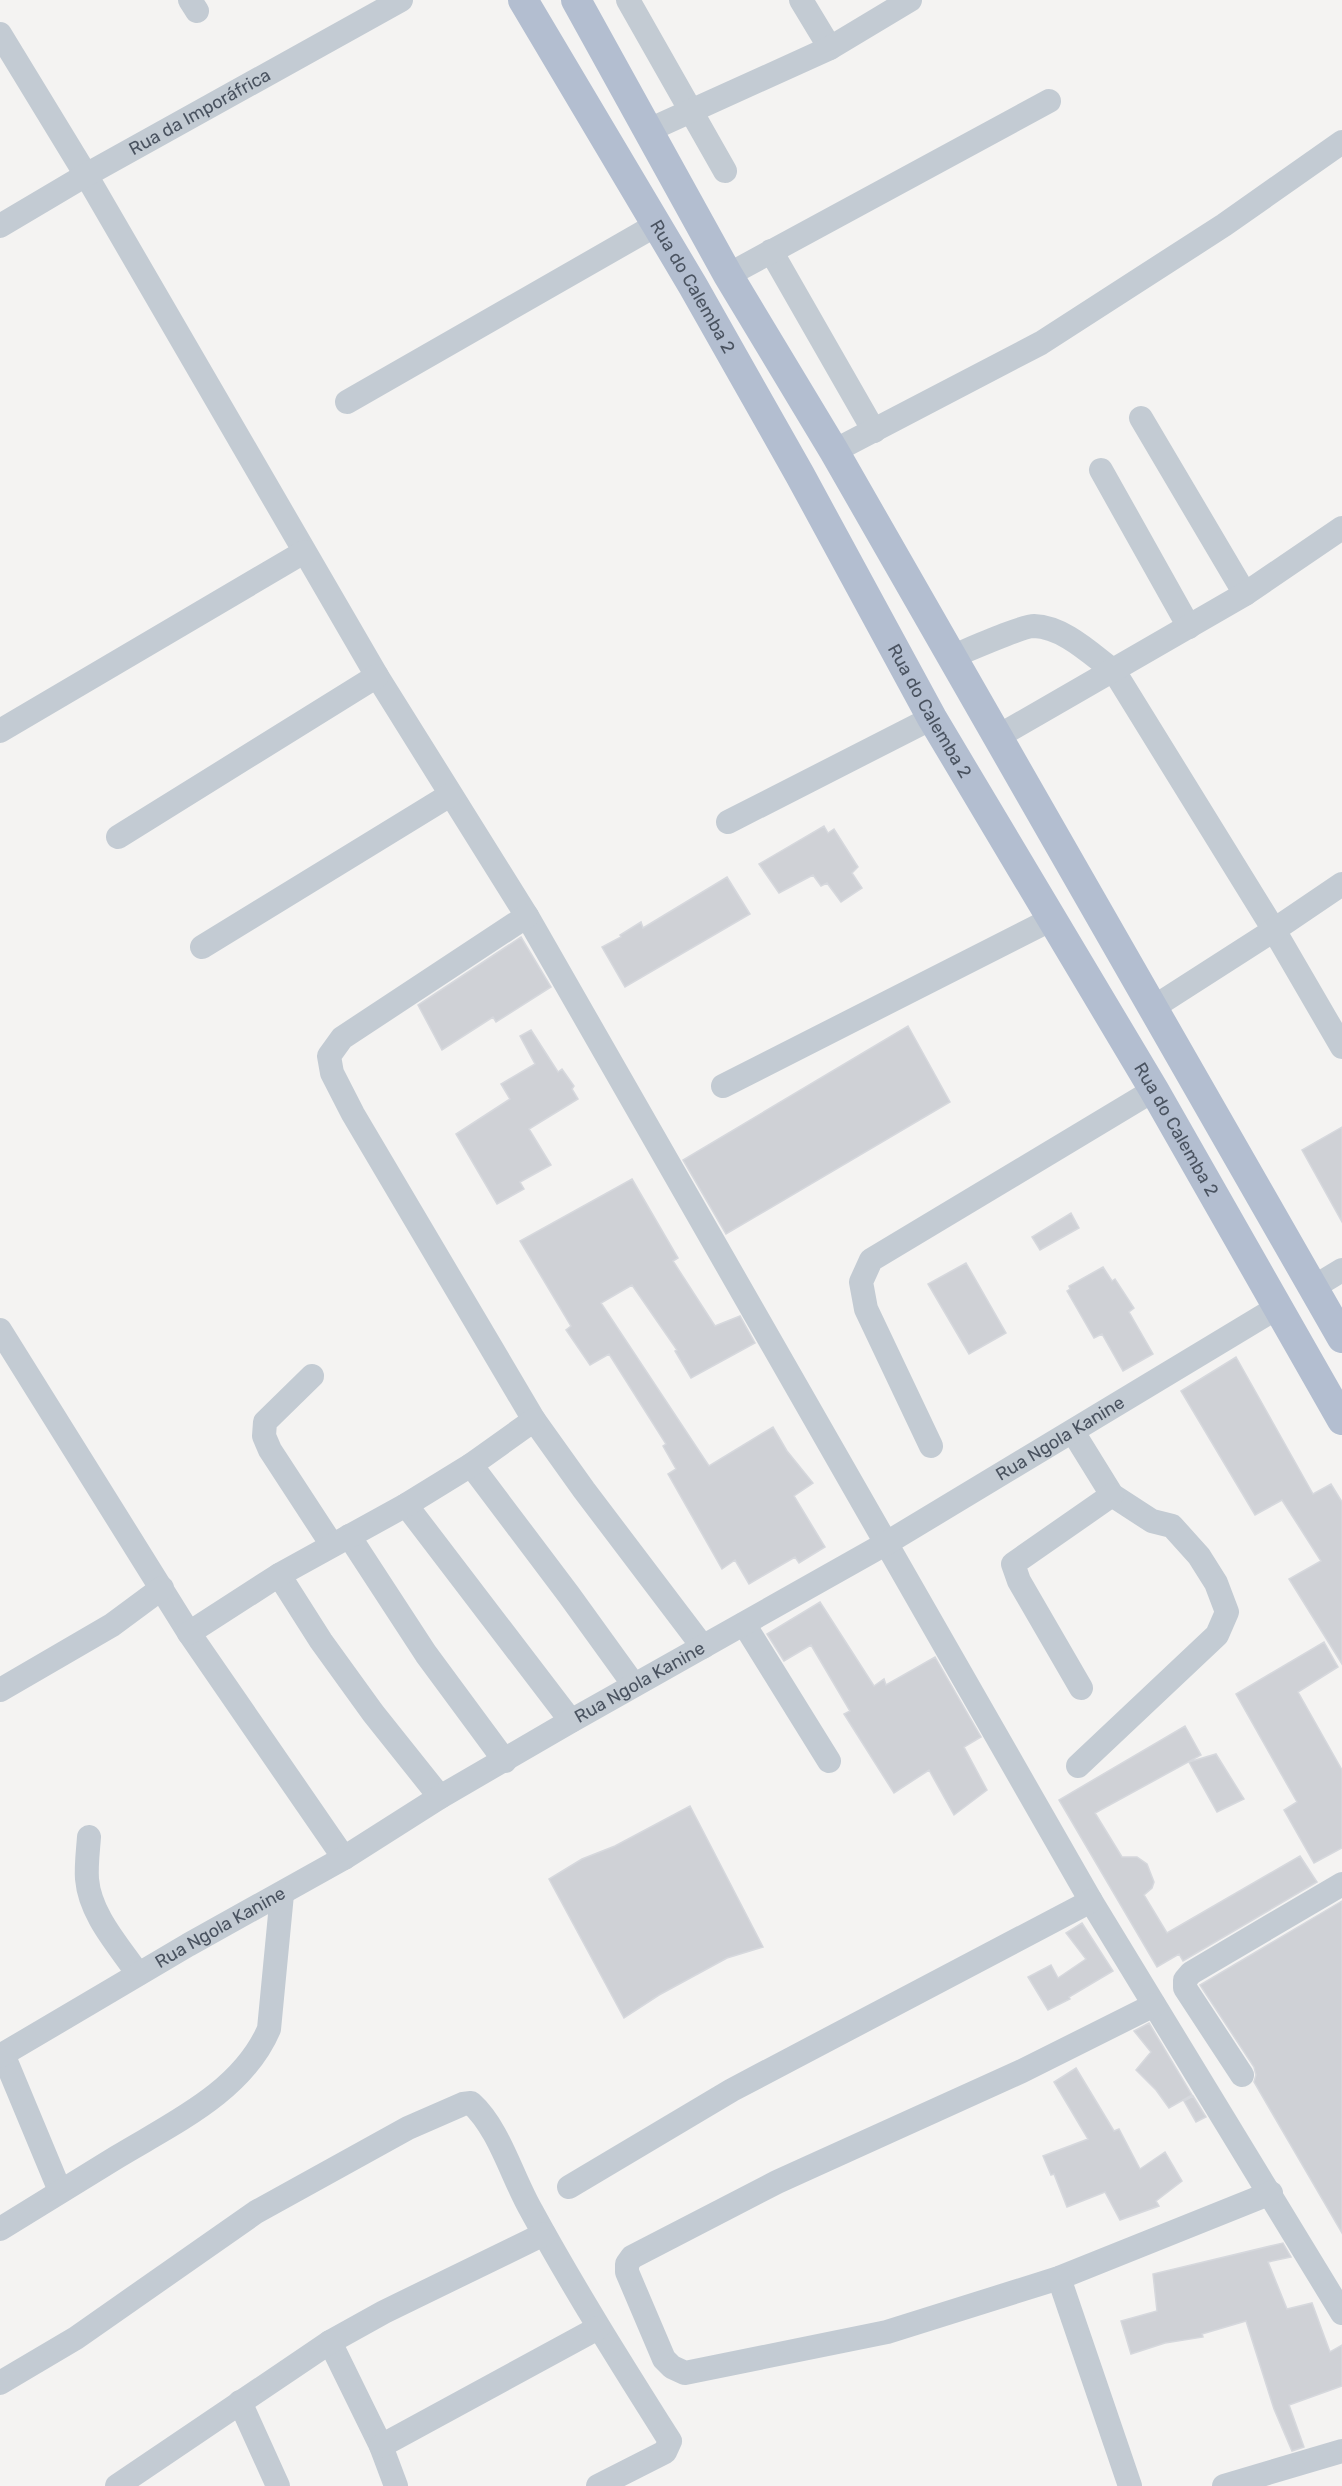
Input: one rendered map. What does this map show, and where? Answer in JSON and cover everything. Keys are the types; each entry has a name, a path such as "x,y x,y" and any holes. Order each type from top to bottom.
{"main road":[{"name":"Rua do Calemba 2","path":"523,0 800,475 932,718 1154,1090 1342,1420"},
{"name":"Rua do Calemba 2","path":"579,1 728,276 834,451 1342,1338"}],"street":[{"name":"Rua da Imporáfrica","path":"0,226 86,175 401,0"},
{"path":"628,0 725,171"},
{"path":"801,0 830,48"},
{"path":"649,130 830,48 910,0"},
{"path":"0,34 86,175 377,676 527,916 1091,1901 1342,2313"},
{"path":"728,276 1049,101"},
{"path":"834,451 1041,343 1224,225 1342,142"},
{"path":"347,402 656,225"},
{"path":"771,251 874,430"},
{"path":"1141,418 1245,594"},
{"path":"1101,470 1190,627"},
{"path":"997,737 1245,594 1342,528"},
{"path":"0,731 304,552"},
{"path":"951,657 1031,626 1052,629 1076,643 1114,671 1274,930 1342,1047"},
{"path":"118,837 377,676"},
{"path":"728,822 932,718"},
{"path":"202,947 450,795"},
{"path":"1154,1007 1342,884"},
{"path":"527,916 342,1038 329,1056 332,1073 353,1114 534,1420 703,1647"},
{"path":"723,1086 1052,919"},
{"path":"931,1446 866,1309 861,1282 871,1260 1154,1090"},
{"path":"1314,1287 1342,1270"},
{"name":"Rua Ngola Kanine","path":"2,2055 138,1974 344,1858 441,1797 571,1721 885,1544 1278,1307"},
{"path":"0,1330 189,1633 344,1858"},
{"path":"312,1376 265,1422 264,1436 270,1450 505,1761"},
{"path":"189,1633 279,1575 406,1505 471,1465 534,1420"},
{"path":"1073,1432 1112,1495 1152,1521 1172,1526 1199,1556 1216,1583 1227,1612 1217,1635 1078,1766"},
{"path":"471,1465 569,1594 634,1686"},
{"path":"1081,1688 1019,1581 1013,1564 1112,1495"},
{"path":"406,1505 571,1721"},
{"path":"279,1575 316,1633 373,1713 441,1797"},
{"path":"0,1690 112,1625 162,1588"},
{"path":"744,1624 829,1761"},
{"path":"89,1837 87,1879 90,1898 98,1915 138,1974"},
{"path":"1242,2075 1185,1988 1185,1980 1191,1973 1342,1884"},
{"path":"0,2229 197,2109 241,2072 260,2048 269,2029 282,1894"},
{"path":"569,2187 732,2090 1091,1901"},
{"path":"1154,2006 1022,2071 777,2182 632,2257 627,2264 627,2272 664,2359 672,2367 685,2373 886,2332 1059,2278 1270,2193"},
{"path":"2,2055 60,2191"},
{"path":"0,2383 76,2338 256,2212 408,2128 463,2104 471,2103 484,2114 544,2234 598,2328 670,2441 665,2452 598,2486"},
{"path":"117,2486 330,2342 384,2312 544,2234"},
{"path":"1059,2278 1130,2486"},
{"path":"381,2446 598,2328"},
{"path":"330,2342 381,2446 396,2486"},
{"path":"240,2402 278,2486"},
{"path":"1224,2486 1277,2478 1342,2451"}],"building":[{"path":"824,826 828,833 834,829 858,867 852,873 862,888 841,902 827,883 821,886 813,875 779,893 759,864"},
{"path":"727,877 750,914 625,987 602,947 621,937 620,935 641,922 643,928"},
{"path":"521,937 551,987 496,1022 493,1017 442,1050 418,1005"},
{"path":"908,1026 950,1102 726,1234 683,1160"},
{"path":"531,1030 558,1072 562,1069 574,1086 572,1089 578,1099 529,1129 551,1165 520,1182 524,1189 497,1204 456,1134 510,1099 501,1084 535,1064 520,1036"},
{"path":"1342,1127 1342,1222 1302,1150"},
{"path":"632,1179 678,1258 673,1261 715,1326 740,1316 755,1343 691,1378 675,1351 677,1350 632,1285 601,1303 709,1466 773,1427 787,1451 813,1483 794,1496 825,1547 799,1563 795,1557 749,1584 735,1560 722,1569 668,1474 676,1469 663,1446 666,1444 609,1354 590,1365 566,1330 571,1326 520,1241"},
{"path":"1071,1213 1079,1228 1040,1250 1032,1237"},
{"path":"966,1263 1006,1333 969,1354 928,1284"},
{"path":"1103,1267 1112,1281 1115,1279 1134,1308 1129,1312 1153,1354 1123,1371 1102,1334 1094,1338 1067,1291 1070,1289 1069,1286"},
{"path":"1236,1357 1313,1494 1331,1484 1342,1502 1342,1664 1289,1579 1321,1561 1282,1500 1255,1515 1181,1391"},
{"path":"820,1602 874,1686 884,1679 886,1685 935,1657 981,1737 964,1747 987,1790 954,1815 929,1770 894,1793 844,1714 850,1711 811,1645 784,1661 767,1634"},
{"path":"1324,1642 1338,1667 1298,1692 1342,1770 1342,1848 1314,1863 1284,1810 1297,1802 1236,1694"},
{"path":"1185,1726 1201,1755 1095,1813 1122,1857 1137,1857 1147,1864 1154,1882 1152,1888 1144,1895 1167,1933 1300,1856 1317,1882 1183,1961 1179,1954 1157,1967 1059,1800"},
{"path":"1216,1754 1244,1799 1217,1812 1189,1762"},
{"path":"690,1806 763,1947 727,1958 659,1995 624,2018 549,1879 582,1859 615,1846"},
{"path":"1342,1901 1342,2233 1254,2082 1256,2075 1254,2067 1200,1985"},
{"path":"1082,1923 1113,1971 1069,1997 1070,1999 1048,2010 1028,1977 1051,1965 1058,1978 1086,1959 1066,1933"},
{"path":"1149,2023 1192,2095 1169,2108 1156,2090 1136,2070 1151,2052 1134,2031"},
{"path":"1076,2068 1114,2131 1119,2129 1140,2169 1165,2152 1182,2181 1156,2201 1159,2206 1120,2220 1105,2192 1067,2207 1054,2174 1051,2175 1043,2156 1088,2139 1054,2082"},
{"path":"1193,2096 1206,2117 1196,2122 1184,2101"},
{"path":"1283,2243 1291,2257 1268,2262 1287,2309 1312,2303 1330,2352 1342,2345 1342,2386 1289,2405 1304,2447 1292,2451 1274,2409 1246,2321 1202,2334 1203,2337 1165,2343 1131,2354 1121,2321 1157,2311 1153,2274"}]}
